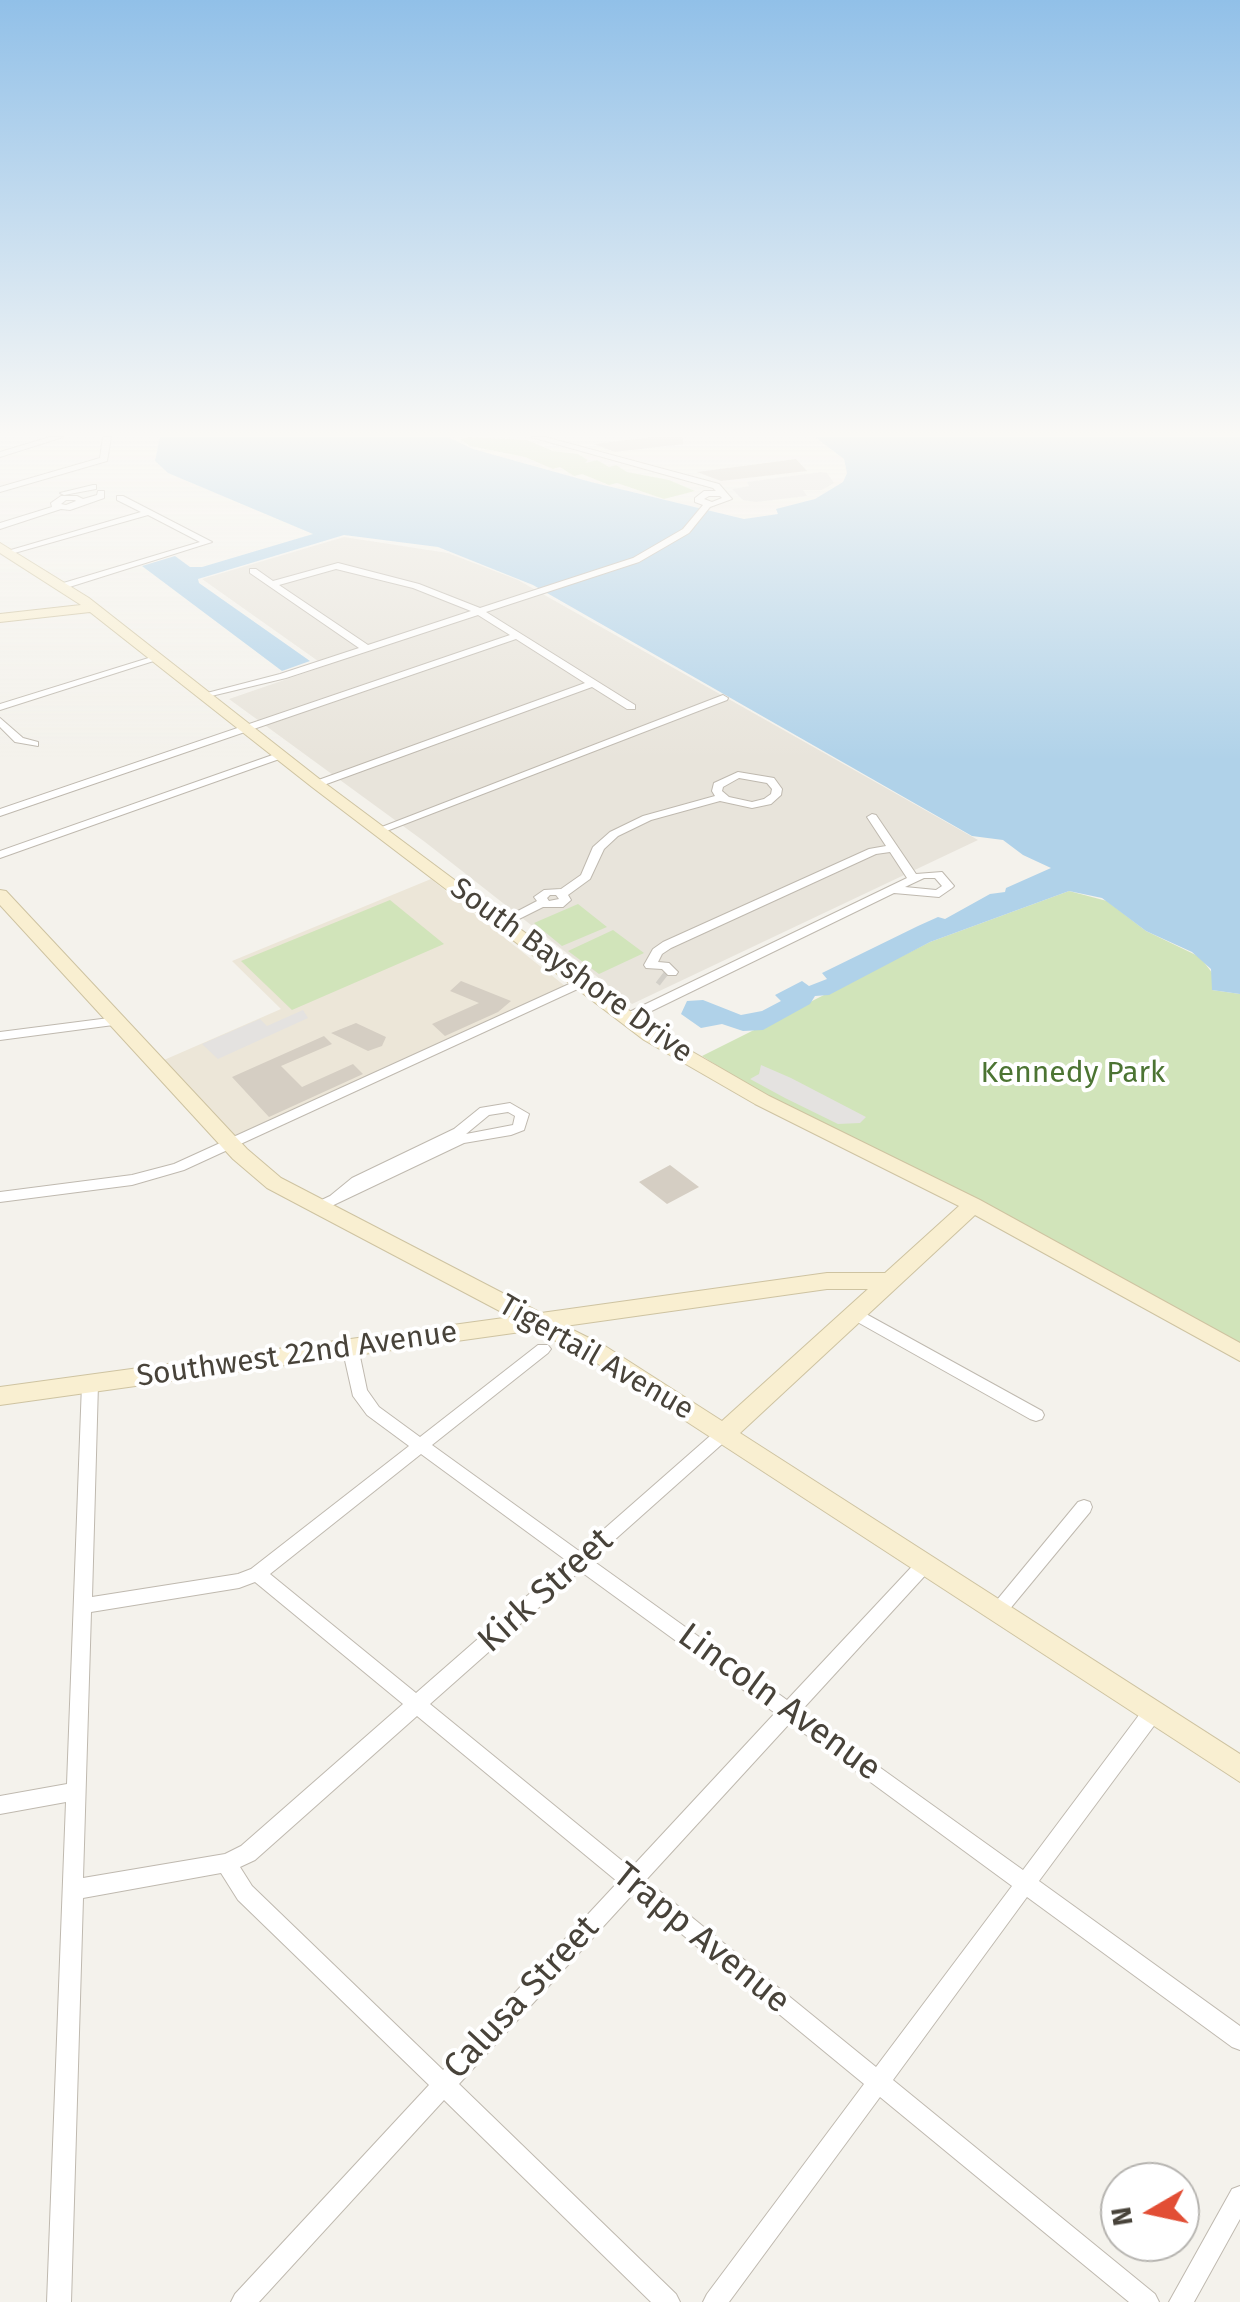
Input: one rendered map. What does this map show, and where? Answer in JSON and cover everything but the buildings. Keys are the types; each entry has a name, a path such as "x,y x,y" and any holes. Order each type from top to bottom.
{"street":[{"path":"63,586 200,544"},
{"path":"206,696 539,592 665,544"},
{"name":"South Bayshore Drive","path":"4,550 93,608 626,1019 762,1100 973,1205 1240,1353"},
{"path":"272,584 334,566 416,586 478,611 631,707"},
{"path":"253,570 366,648"},
{"path":"0,618 93,608"},
{"path":"0,812 516,636"},
{"path":"0,707 158,658"},
{"path":"317,784 593,683"},
{"path":"380,830 722,698"},
{"path":"0,720 19,740 34,744"},
{"path":"0,855 281,755"},
{"path":"501,923 542,903 562,904 566,898 562,894 586,877 604,840 640,822 670,820 683,808 722,797 736,804 758,805 774,797 777,789 766,778 738,775 718,785 722,797"},
{"path":"872,817 914,878"},
{"path":"686,990 650,964 659,950 867,853 893,848"},
{"path":"626,1019 914,878 938,874 947,880 948,890 934,894 896,890"},
{"name":"Tigertail Avenue","path":"2,900 232,1145 271,1181 326,1203 495,1299 580,1342 1240,1769"},
{"path":"0,1197 142,1179 232,1145 578,984"},
{"path":"0,1036 117,1021"},
{"path":"510,1108 522,1114 519,1126 511,1132 461,1139 326,1203 356,1181 459,1132 485,1111 510,1108"},
{"name":"Kirk Street","path":"72,1890 226,1863 258,1846 857,1315 973,1205"},
{"name":"Southwest 22nd Avenue","path":"0,1396 838,1280 892,1281"},
{"path":"483,1328 495,1299"},
{"path":"580,1342 582,1325 590,1313"},
{"path":"857,1315 1036,1415"},
{"name":"Lincoln Avenue","path":"350,1348 364,1402 1240,2039"},
{"path":"82,1606 239,1581 257,1574 544,1349"},
{"path":"59,2302 90,1384"},
{"path":"998,1612 1084,1506"},
{"name":"Calusa Street","path":"242,2302 925,1564"},
{"name":"Trapp Avenue","path":"257,1574 1147,2302"},
{"path":"716,2302 1152,1713"},
{"path":"0,1805 76,1792"},
{"path":"226,1863 245,1893 668,2302"},
{"path":"1181,2302 1240,2197"}],"shaded area":[{"path":"319,544 392,544 448,553 518,580 978,840 632,1004 425,842 229,699 325,666 202,579"},
{"path":"431,879 565,986 236,1137 164,1060 281,1009 232,961"},
{"path":"303,1010 308,1018 218,1059 202,1044 260,1019 267,1026"},
{"path":"761,1065 866,1117 860,1123 838,1124 785,1098 750,1079 759,1074"}],"green space":[{"name":"Kennedy Park","path":"1069,891 1107,901 1146,931 1200,957 1213,974 1212,990 1240,994 1240,1348 867,1145 748,1085 702,1056 930,942"},
{"path":"390,900 444,944 292,1010 241,961"},
{"path":"578,904 607,927 562,946 534,923"},
{"path":"613,930 644,953 599,974 568,951"}],"water":[{"path":"278,544 313,544 198,579 310,661 282,671 142,566 175,556 190,567"},
{"path":"418,544 1240,544 1240,994 1212,990 1211,969 1192,952 1146,931 1102,898 1069,891 930,942 829,995 815,996 810,1004 763,1030 743,1031 722,1024 701,1028 681,1014 687,1001 703,1000 741,1015 762,1011 781,1001 775,995 802,981 809,986 827,979 822,973 1051,868 1003,840 972,836 533,585 438,547"}],"tunnel":[{"path":"660,977 664,980"}]}
